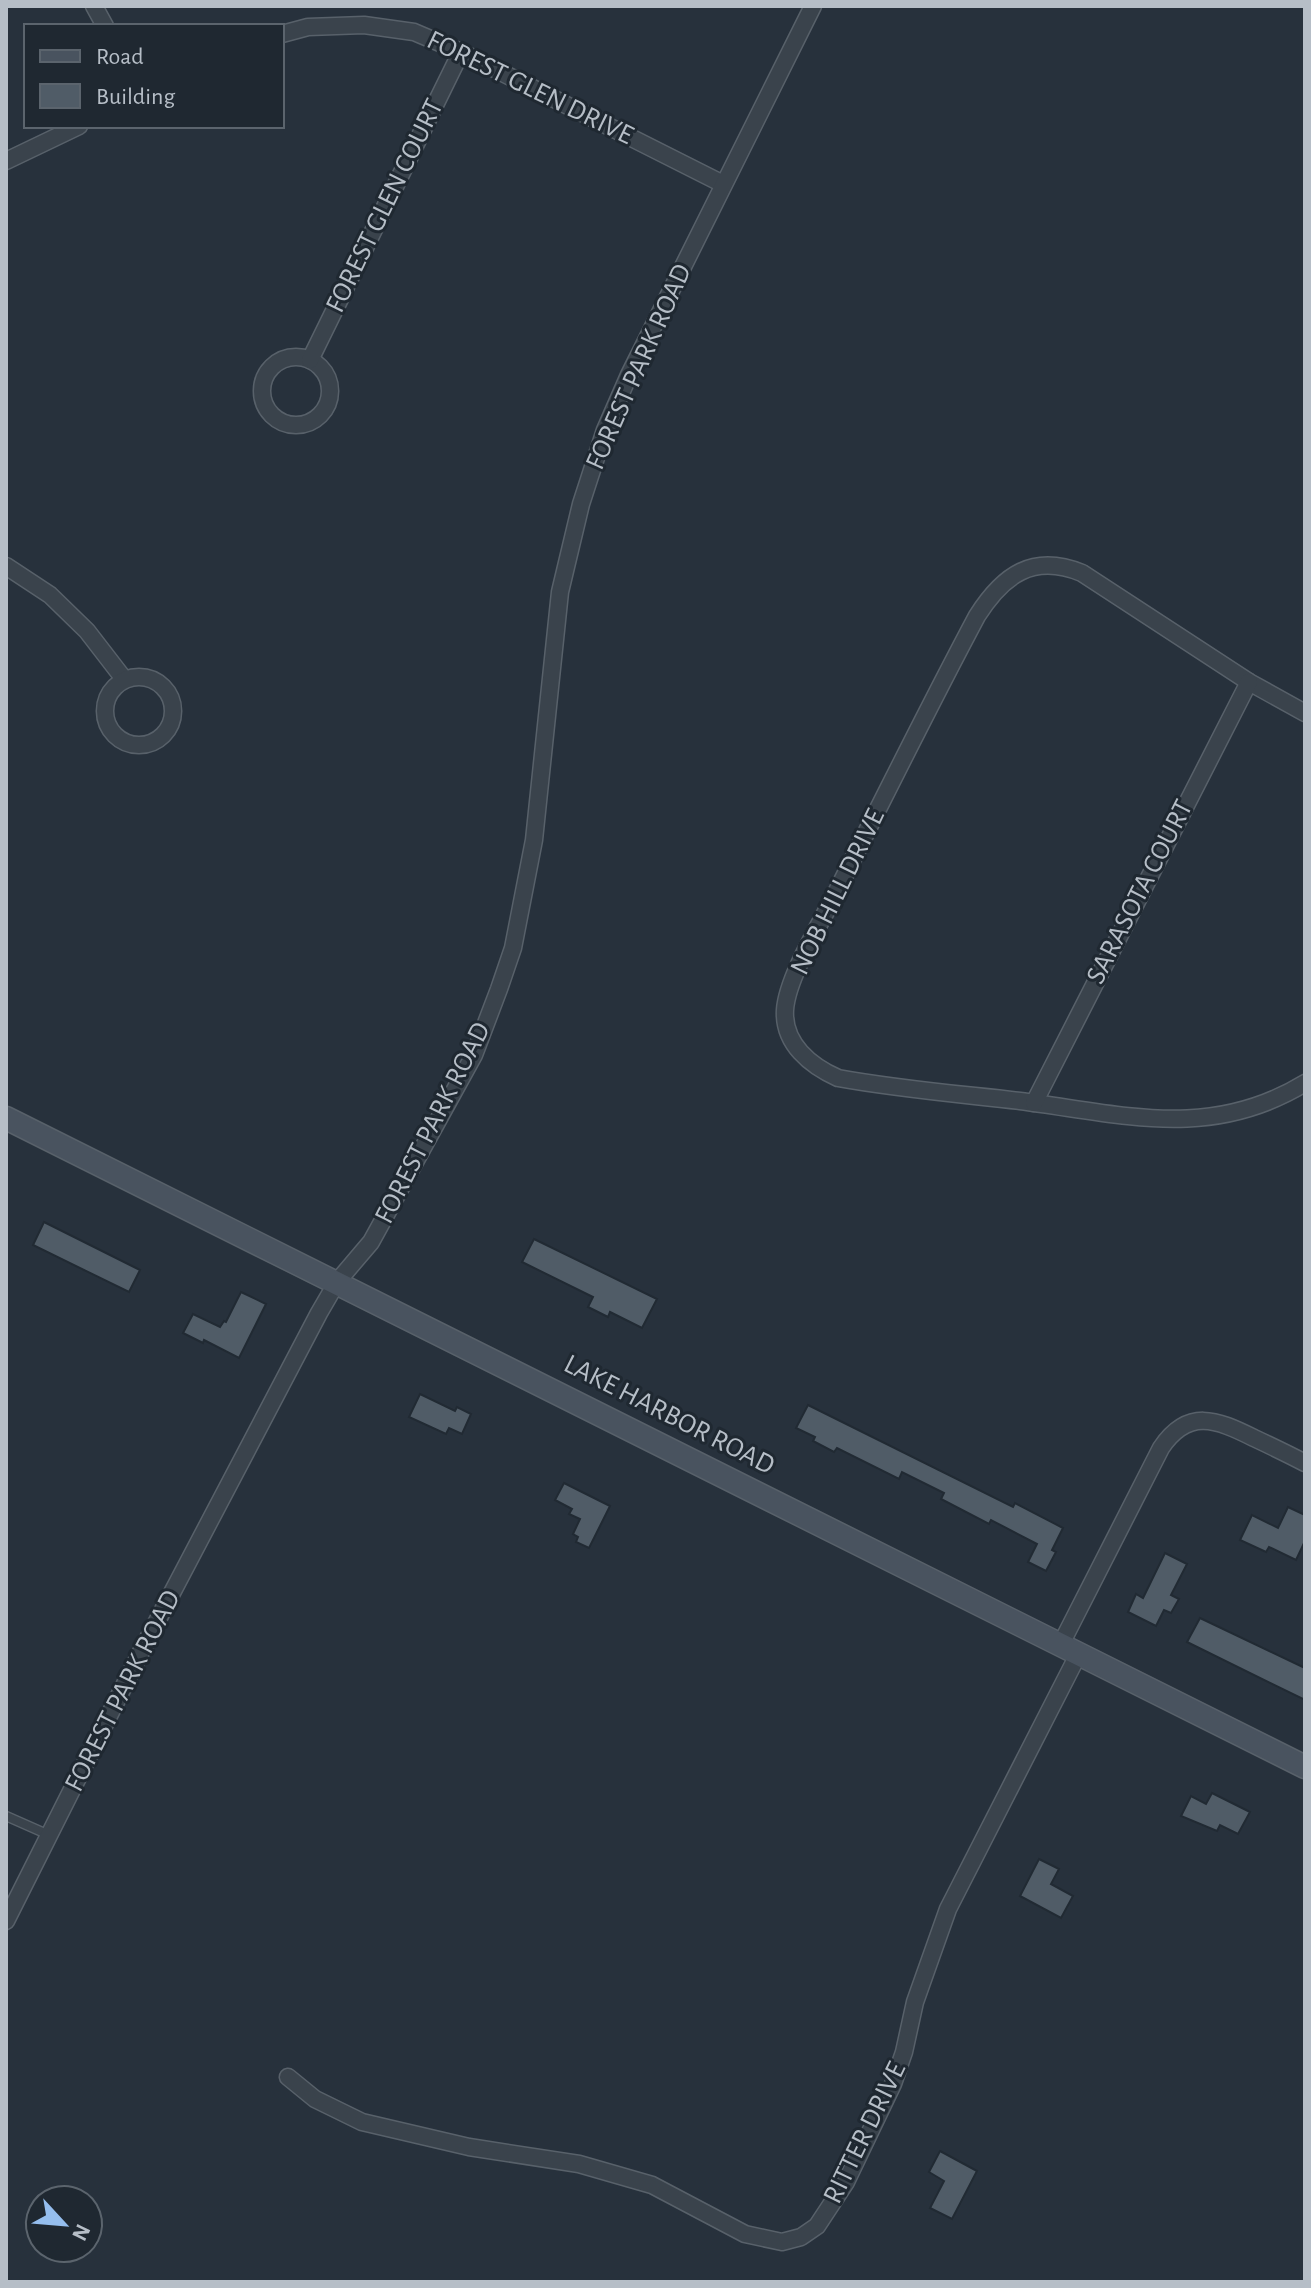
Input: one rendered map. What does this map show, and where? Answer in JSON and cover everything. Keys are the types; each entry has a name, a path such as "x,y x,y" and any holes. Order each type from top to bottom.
{"street":[{"path":"94,6 104,24"},
{"name":"FOREST PARK ROAD","path":"6,1921 142,1650 337,1282 371,1242 474,1055 513,948 534,840 560,592 581,504 611,416 813,6"},
{"name":"FOREST GLEN DRIVE","path":"284,33 308,27 364,25 414,32 461,52 723,184"},
{"name":"FOREST GLEN COURT","path":"310,360 461,52"},
{"path":"6,161 75,128"},
{"path":"299,357 310,360 325,374 329,395 326,405 320,414 301,424 280,421 265,405 263,382 276,363 299,357"},
{"path":"6,566 50,595 78,622 124,679"},
{"name":"NOB HILL DRIVE","path":"1305,713 1249,682 1082,573 1058,566 1020,571 987,599 886,794 787,996 785,1013 794,1044 805,1058 838,1078 1106,1115 1183,1120 1230,1115 1254,1108 1305,1083"},
{"path":"147,677 158,682 172,700 171,724 155,741 144,745 123,742 108,726 104,705 115,686 124,679 147,677"},
{"name":"SARASOTA COURT","path":"1034,1103 1249,682"},
{"name":"LAKE HARBOR ROAD","path":"6,1118 1305,1767"},
{"name":"RITTER DRIVE","path":"288,2077 315,2099 362,2122 469,2147 579,2164 652,2185 745,2234 782,2242 801,2237 817,2226 828,2213 886,2098 904,2052 915,2002 948,1909 1161,1448 1179,1428 1189,1423 1214,1421 1305,1463"}],"lane":[{"path":"6,1816 49,1835"}],"building":[{"path":"44,1222 140,1270 129,1292 33,1245"},
{"path":"534,1239 657,1299 642,1328 610,1312 608,1317 588,1307 593,1297 522,1262"},
{"path":"241,1292 266,1304 239,1358 183,1333 193,1314 220,1327 226,1322"},
{"path":"420,1394 455,1411 457,1407 471,1414 462,1434 449,1428 446,1434 409,1417"},
{"path":"808,1405 1013,1507 1015,1503 1063,1528 1046,1571 1028,1562 1037,1544 941,1499 944,1493 902,1472 899,1479 837,1448 834,1452 813,1441 815,1437 796,1428"},
{"path":"564,1483 610,1506 589,1548 576,1542 578,1537 573,1534 580,1519 569,1514 572,1509 555,1500"},
{"path":"1288,1507 1305,1515 1305,1541 1296,1560 1269,1547 1266,1552 1240,1540 1252,1515 1278,1528"},
{"path":"1165,1553 1187,1564 1171,1595 1179,1599 1171,1613 1164,1610 1156,1626 1128,1612 1136,1594 1143,1598"},
{"path":"1200,1618 1305,1668 1305,1700 1187,1642"},
{"path":"1212,1793 1250,1812 1238,1834 1220,1825 1217,1831 1181,1816 1191,1796 1206,1804"},
{"path":"1039,1859 1059,1869 1051,1884 1073,1896 1061,1918 1020,1896"},
{"path":"940,2151 977,2171 952,2219 930,2208 944,2181 929,2172"}]}
